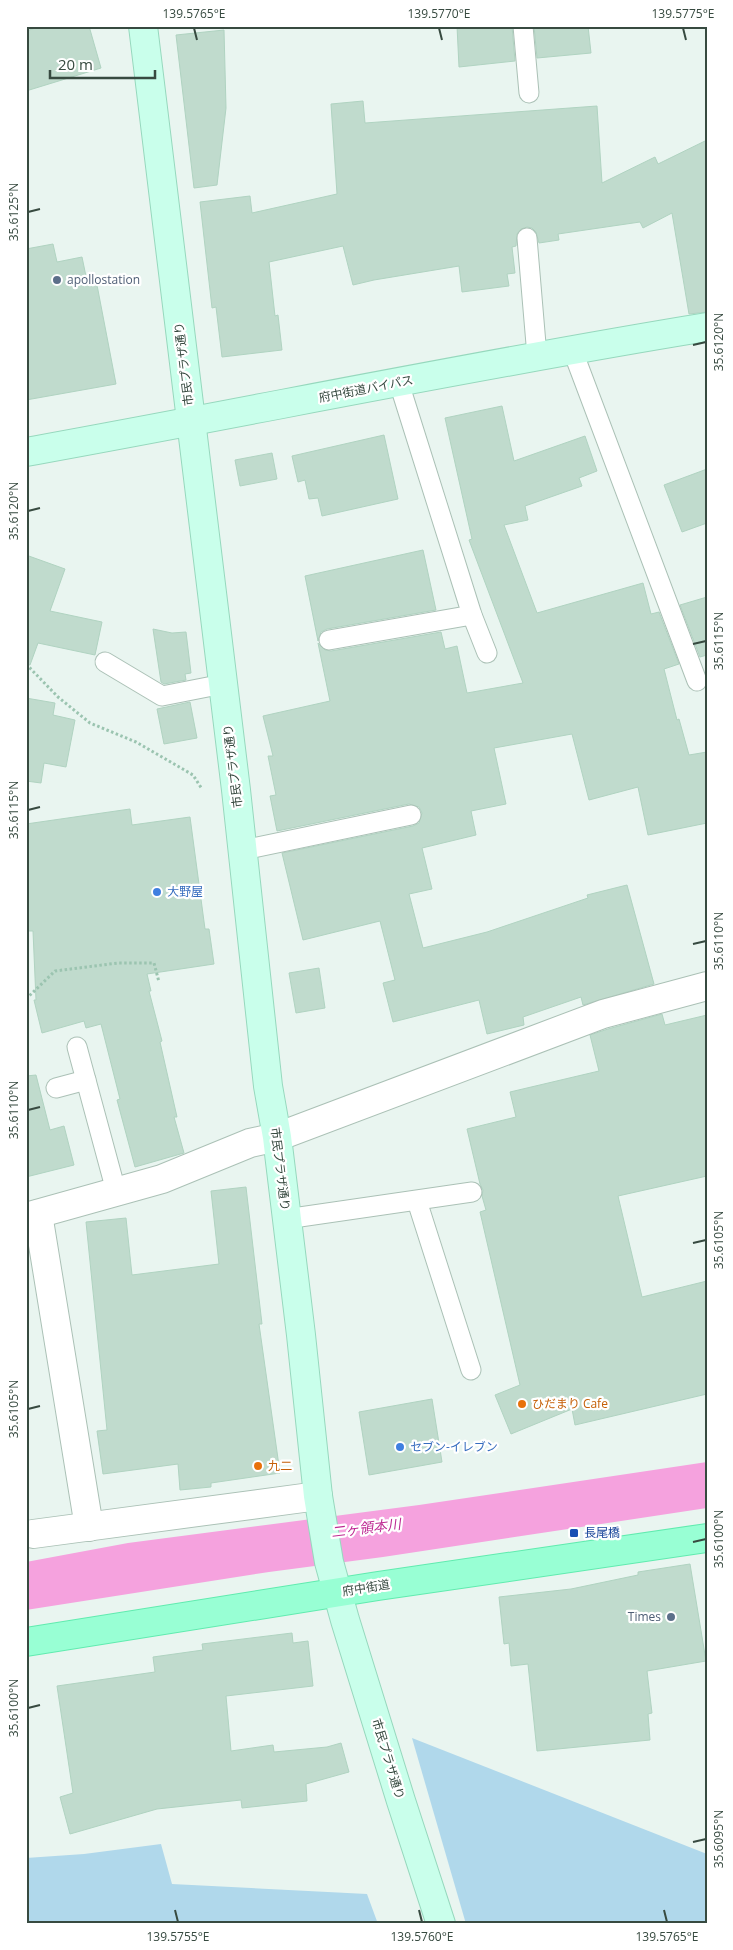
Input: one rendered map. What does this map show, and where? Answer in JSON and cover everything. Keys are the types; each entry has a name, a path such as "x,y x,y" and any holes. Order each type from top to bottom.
{"main road":[{"name":"府中街道","path":"26,1642 707,1538"}],"street":[{"name":"市民プラザ通り","path":"143,26 243,850 268,1086 277,1137 301,1335 319,1501 329,1562 398,1791 441,1924"},
{"name":"府中街道バイパス","path":"26,452 572,349 707,327"},
{"path":"90,1527 32,1216 162,1178 250,1143 277,1137 603,1014 707,986"},
{"path":"33,1534 319,1501"}],"lane":[{"path":"523,26 529,93"},
{"path":"527,238 537,356"},
{"path":"572,349 697,681"},
{"path":"399,383 472,614 487,653"},
{"path":"329,640 472,614"},
{"path":"105,662 162,696 223,684"},
{"path":"243,850 410,815"},
{"path":"77,1047 116,1191"},
{"path":"56,1088 86,1080"},
{"path":"286,1219 472,1192"},
{"path":"417,1201 471,1370"}],"path":[{"path":"26,664 58,697 90,723 136,742 193,775 204,791"},
{"path":"26,999 55,971 118,962 154,963 159,982"}],"shaded area":[{"path":"412,1738 707,1854 707,1924 466,1924"},
{"path":"161,1844 172,1884 367,1894 378,1924 26,1924 26,1858 84,1854"}],"water":[{"name":"二ヶ領本川","path":"707,1462 707,1508 383,1557 269,1572 26,1610 26,1562 128,1543 419,1505"}],"building":[{"path":"42,26 89,26 101,68 26,91 26,31"},
{"path":"457,26 512,26 515,61 459,67"},
{"path":"534,26 588,26 591,53 537,58"},
{"path":"224,30 226,108 217,185 194,188 176,35"},
{"path":"363,101 365,123 597,106 602,183 655,157 658,164 707,140 707,312 689,314 672,213 643,228 640,222 558,234 559,240 539,243 536,232 532,228 521,229 517,234 516,246 512,247 515,273 507,274 509,286 462,292 459,266 353,285 343,246 269,262 275,316 278,315 282,350 222,357 216,307 212,308 200,202 250,196 252,213 337,194 331,104"},
{"path":"53,244 57,262 82,257 88,286 97,285 116,384 26,400 26,249"},
{"path":"502,406 514,461 585,436 597,471 579,478 582,486 525,506 528,520 504,525 537,613 643,583 651,614 659,612 679,664 664,669 677,720 679,719 689,755 707,752 707,823 648,835 638,787 589,800 572,734 494,748 506,804 471,811 476,835 422,848 432,889 409,894 423,948 487,932 588,898 587,895 627,885 654,984 583,1005 581,997 523,1017 524,1025 487,1034 479,1000 393,1022 383,983 395,980 380,921 303,940 282,853 413,826 419,823 422,813 419,807 409,804 277,831 270,796 276,795 268,756 273,756 263,716 330,701 318,643 325,650 331,651 441,632 445,649 457,646 467,693 523,683 469,540 472,539 445,418"},
{"path":"384,435 398,499 322,516 318,498 309,499 305,480 298,482 292,456"},
{"path":"272,453 277,479 240,486 235,460"},
{"path":"707,469 707,523 682,532 664,485"},
{"path":"423,550 436,610 327,629 321,632 318,641 305,576"},
{"path":"26,555 65,569 50,611 102,622 95,655 38,643 30,665 26,664"},
{"path":"707,597 707,655 700,657 680,605"},
{"path":"153,629 172,633 186,632 191,673 185,674 186,680 164,684 161,682"},
{"path":"26,698 55,703 53,715 75,720 66,767 44,763 41,783 26,781"},
{"path":"190,702 197,738 164,744 157,709"},
{"path":"130,809 132,825 190,817 205,929 209,929 214,964 147,974 151,991 149,991 162,1041 160,1042 177,1117 174,1117 184,1153 135,1167 117,1100 120,1099 101,1024 86,1028 84,1021 42,1033 34,1000 36,1000 33,931 26,931 26,824"},
{"path":"319,968 325,1008 296,1013 289,973"},
{"path":"662,1014 665,1025 707,1015 707,1176 618,1196 642,1297 707,1281 707,1394 575,1425 572,1409 511,1434 495,1395 520,1385 480,1212 486,1210 482,1196 483,1190 467,1129 516,1117 510,1092 599,1071 590,1035"},
{"path":"36,1075 50,1130 64,1126 74,1165 26,1177 26,1076"},
{"path":"246,1187 262,1324 259,1324 280,1473 211,1483 211,1487 180,1490 178,1464 103,1474 97,1431 107,1430 86,1222 126,1218 132,1275 219,1264 211,1191"},
{"path":"432,1399 442,1462 369,1475 359,1412"},
{"path":"690,1564 706,1661 647,1671 652,1713 648,1714 650,1740 537,1751 528,1664 511,1666 509,1643 504,1644 499,1597 571,1589 638,1575 638,1572"},
{"path":"292,1633 293,1643 308,1641 313,1686 226,1696 231,1751 273,1745 274,1752 327,1747 341,1743 349,1772 306,1784 307,1801 242,1808 241,1800 157,1809 70,1834 60,1797 73,1793 57,1686 155,1672 153,1657 203,1650 202,1644"}],"place":[{"name":"apollostation","path":"57,280"},
{"name":"大野屋","path":"157,892"},
{"name":"ひだまり Cafe","path":"522,1404"},
{"name":"セブン-イレブン","path":"400,1447"},
{"name":"九二","path":"258,1466"},
{"name":"長尾橋","path":"574,1533"},
{"name":"Times","path":"671,1617"}]}
